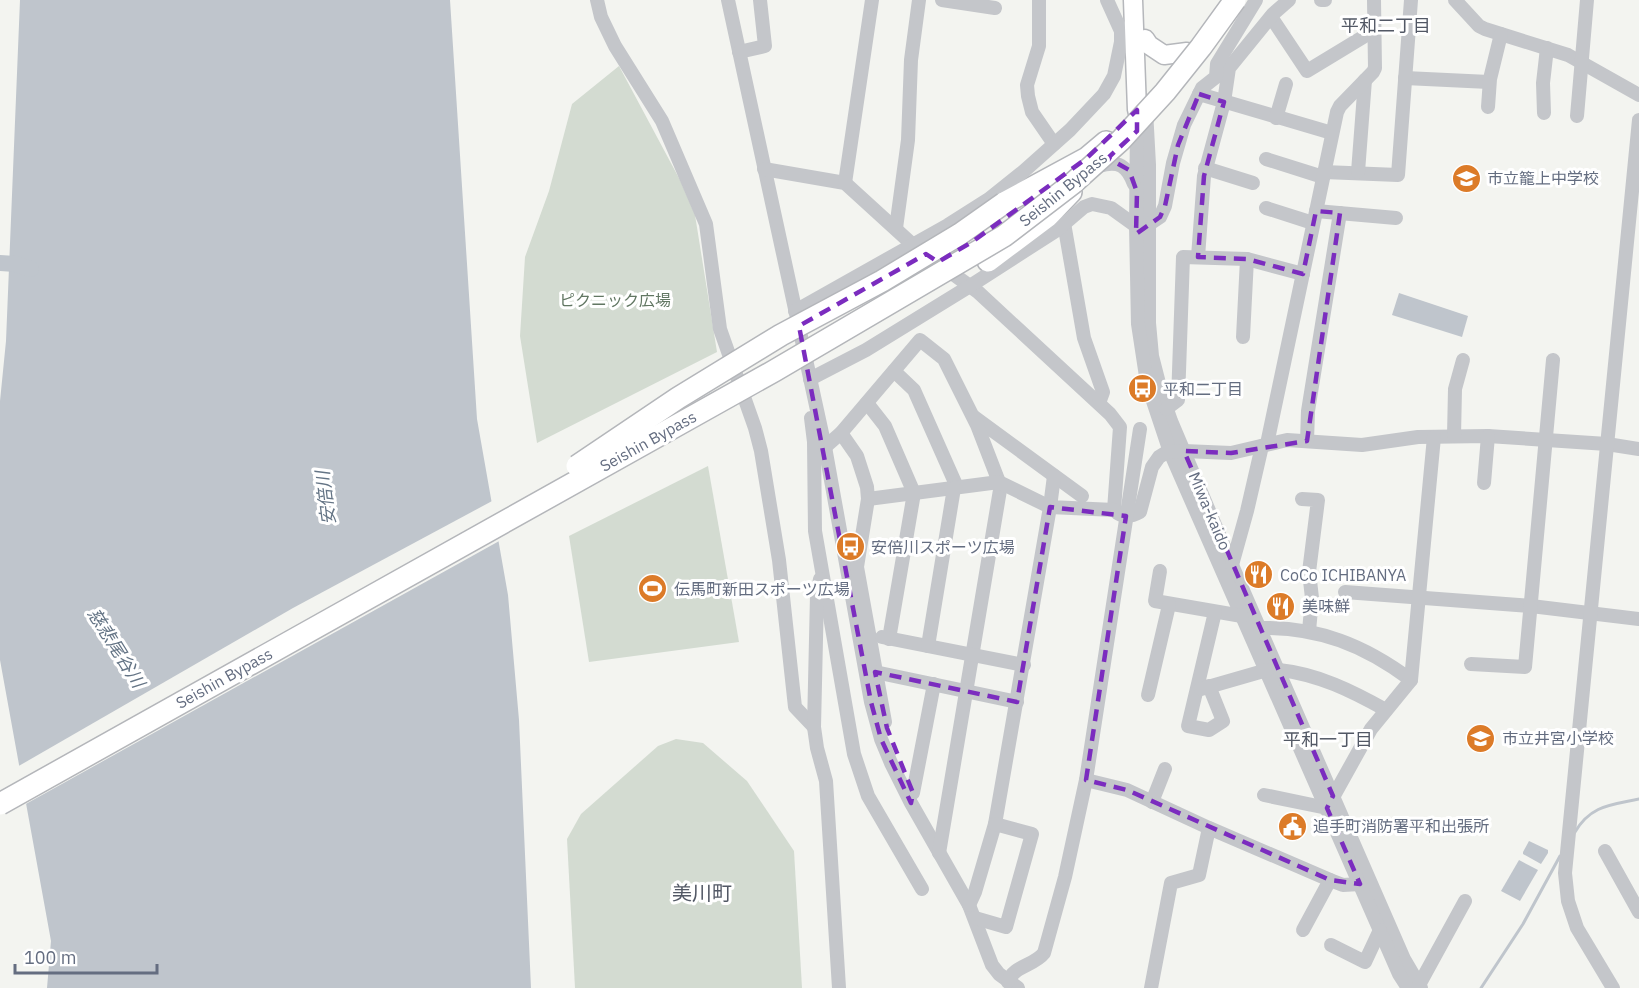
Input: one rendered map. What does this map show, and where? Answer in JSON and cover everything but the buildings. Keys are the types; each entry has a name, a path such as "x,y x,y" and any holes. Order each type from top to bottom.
{"highway":[{"name":"Seishin Bypass","path":"0,789 878,298 972,242 1046,189 1112,130 1158,80 1220,0"},
{"path":"576,466 678,398 762,346 882,281 960,234 1004,203 1087,158 1114,134 1141,116 1225,0"},
{"name":"Seishin Bypass","path":"0,804 774,371 1004,236 1072,184 1121,140 1180,74 1235,0"},
{"path":"561,489 681,433 793,374 988,261 1048,216 1099,166 1141,116 1225,27 1243,0"}],"main road":[{"name":"Miwa-kaido","path":"1133,0 1141,116"},
{"name":"Miwa-kaido","path":"1141,116 1146,0"},
{"path":"1145,39 1149,45 1164,55 1187,52"}],"street":[{"path":"597,0 601,17 615,46 663,121 706,224 720,329 756,428 761,451 779,560 795,707 814,727"},
{"path":"728,0 825,447 871,702 881,739 939,853 972,911 992,965 1006,983 1011,974 1040,959 1044,952 1065,877 1086,780 1120,513 1140,429"},
{"path":"739,52 765,45 760,0"},
{"path":"845,183 872,0"},
{"path":"896,228 908,140 911,60 919,0"},
{"path":"942,0 995,8"},
{"path":"1039,0 1039,46 1027,85 1028,96 1032,112 1054,144"},
{"path":"795,311 913,245 989,199 1054,144 1104,94 1114,76 1121,31 1107,0"},
{"path":"811,381 970,286 1064,224 1084,207 1092,204 1111,208 1142,226 1160,217 1165,206 1178,145 1199,94 1207,83 1216,77 1217,64 1256,0 1272,15 1306,71 1373,31"},
{"path":"1198,257 1205,168 1224,102 1229,68 1272,15 1289,0"},
{"path":"1232,565 1265,445 1332,133 1340,106 1375,68 1374,0"},
{"path":"1266,159 1324,175 1358,172 1398,175 1411,0"},
{"path":"1455,0 1479,26 1568,55 1639,95"},
{"path":"1577,116 1587,0"},
{"path":"1488,107 1489,82 1501,34"},
{"path":"1544,113 1543,83 1547,48"},
{"path":"1405,78 1489,82"},
{"path":"1358,172 1365,80"},
{"path":"1276,118 1286,84"},
{"path":"1199,94 1332,133"},
{"name":"Miwa-kaido","path":"1141,116 1137,192 1142,226 1152,356 1177,452 1232,565 1260,628 1273,670 1330,802 1416,987"},
{"name":"Miwa-kaido","path":"1141,116 1149,165 1142,226 1138,324 1147,383 1242,616 1273,670"},
{"path":"1612,988 1577,928 1568,901 1565,873 1639,120"},
{"path":"1099,166 1114,164 1129,170 1137,192"},
{"path":"1205,168 1253,183"},
{"path":"764,170 845,183 913,245 970,286 1118,421 1120,427 1120,513"},
{"path":"1266,208 1315,217 1340,213 1396,218"},
{"path":"1306,441 1308,411 1340,213"},
{"path":"1064,224 1084,338 1103,392 1099,403"},
{"path":"1166,409 1179,400 1183,257 1247,259 1303,274"},
{"path":"1243,337 1247,259"},
{"path":"825,447 841,433 920,340 944,359 973,417 999,482 1000,490 939,853"},
{"path":"1454,436 1455,389 1463,360"},
{"path":"1471,664 1525,667 1553,360"},
{"path":"894,371 914,390 955,488 928,646"},
{"path":"811,381 815,531 850,736 860,777 879,818 922,889"},
{"path":"867,402 885,426 914,493 889,639"},
{"path":"973,417 1082,496"},
{"path":"841,433 862,466 868,499 857,567 887,728 912,798"},
{"path":"868,499 999,482 1050,507 1120,513 1140,512 1155,461 1159,457 1177,452 1231,453 1287,440 1362,445 1434,437 1488,436 1607,444 1639,449"},
{"path":"1484,483 1488,436"},
{"path":"1264,795 1330,802 1371,729 1411,680 1434,437"},
{"path":"972,911 975,892 995,824 1024,665 1054,476"},
{"path":"1302,499 1318,500 1309,572 1312,598 1309,631"},
{"path":"822,568 817,595 814,727 826,781 839,988"},
{"path":"1160,571 1155,601 1242,616"},
{"path":"1345,592 1531,606 1639,619"},
{"path":"1148,695 1169,605"},
{"path":"1215,612 1202,688 1273,670 1315,677 1335,684 1386,710"},
{"path":"1260,628 1309,631 1341,640 1393,666 1411,680"},
{"path":"870,635 1024,665"},
{"path":"875,672 1017,702"},
{"path":"912,798 934,684"},
{"path":"1152,802 1165,769"},
{"path":"1086,780 1127,790 1343,885 1360,884"},
{"name":"Miwa-kaido","path":"1330,802 1360,884 1399,974 1416,987"},
{"path":"972,911 1006,927 1032,834 995,824"},
{"path":"1151,988 1171,883 1199,875 1209,828"},
{"path":"1605,851 1639,912"},
{"path":"1303,930 1330,880"},
{"path":"1416,987 1466,901"},
{"path":"1331,945 1365,962 1380,930"}],"highlighted area":[{"path":"1199,94 1224,102 1204,176 1198,257 1247,259 1303,274 1316,211 1340,213 1307,441 1231,453 1184,451 1333,796 1327,808 1360,884 1330,880 1127,790 1086,780 1126,516 1050,507 1017,702 875,672 887,728 913,793 911,803 881,739 871,702 799,326 926,254 938,262 972,242 1087,158 1137,110 1137,131 1108,158 1129,170 1137,192 1136,234 1160,217 1165,206 1178,145"}],"green space":[{"name":"ピクニック広場","path":"619,66 680,180 695,215 717,352 537,443 520,336 525,257 549,191 572,104"},
{"name":"伝馬町新田スポーツ広場","path":"708,466 739,642 589,662 569,536"},
{"path":"676,739 703,743 747,781 794,851 802,988 575,988 567,839 581,814 658,746"}],"water":[{"name":"安倍川","path":"20,0 450,0 477,419 508,595 519,720 531,988 47,988 51,941 0,660 0,401 6,341"},
{"path":"1399,293 1468,316 1462,337 1392,315"},
{"path":"1529,841 1548,850 1541,864 1523,854"},
{"path":"1519,860 1538,870 1520,901 1501,891"}],"pier":[{"path":"494,500 501,540 24,805 17,767 293,608"}],"waterway":[{"name":"慈悲尾谷川","path":"0,263 15,264 31,269"},
{"path":"1575,832 1581,823 1595,811 1639,799"},
{"path":"1481,988 1523,924 1560,856"}],"place":[{"name":"市立籠上中学校","path":"1466,178"},
{"name":"平和二丁目","path":"1142,389"},
{"name":"安倍川スポーツ広場","path":"850,547"},
{"name":"CoCo ICHIBANYA","path":"1259,575"},
{"name":"伝馬町新田スポーツ広場","path":"653,589"},
{"name":"美味鮮","path":"1281,606"},
{"name":"市立井宮小学校","path":"1481,738"},
{"name":"追手町消防署平和出張所","path":"1292,826"}],"district":[{"name":"平和二丁目","path":"1386,26"},
{"name":"平和一丁目","path":"1328,740"},
{"name":"美川町","path":"702,893"}]}
